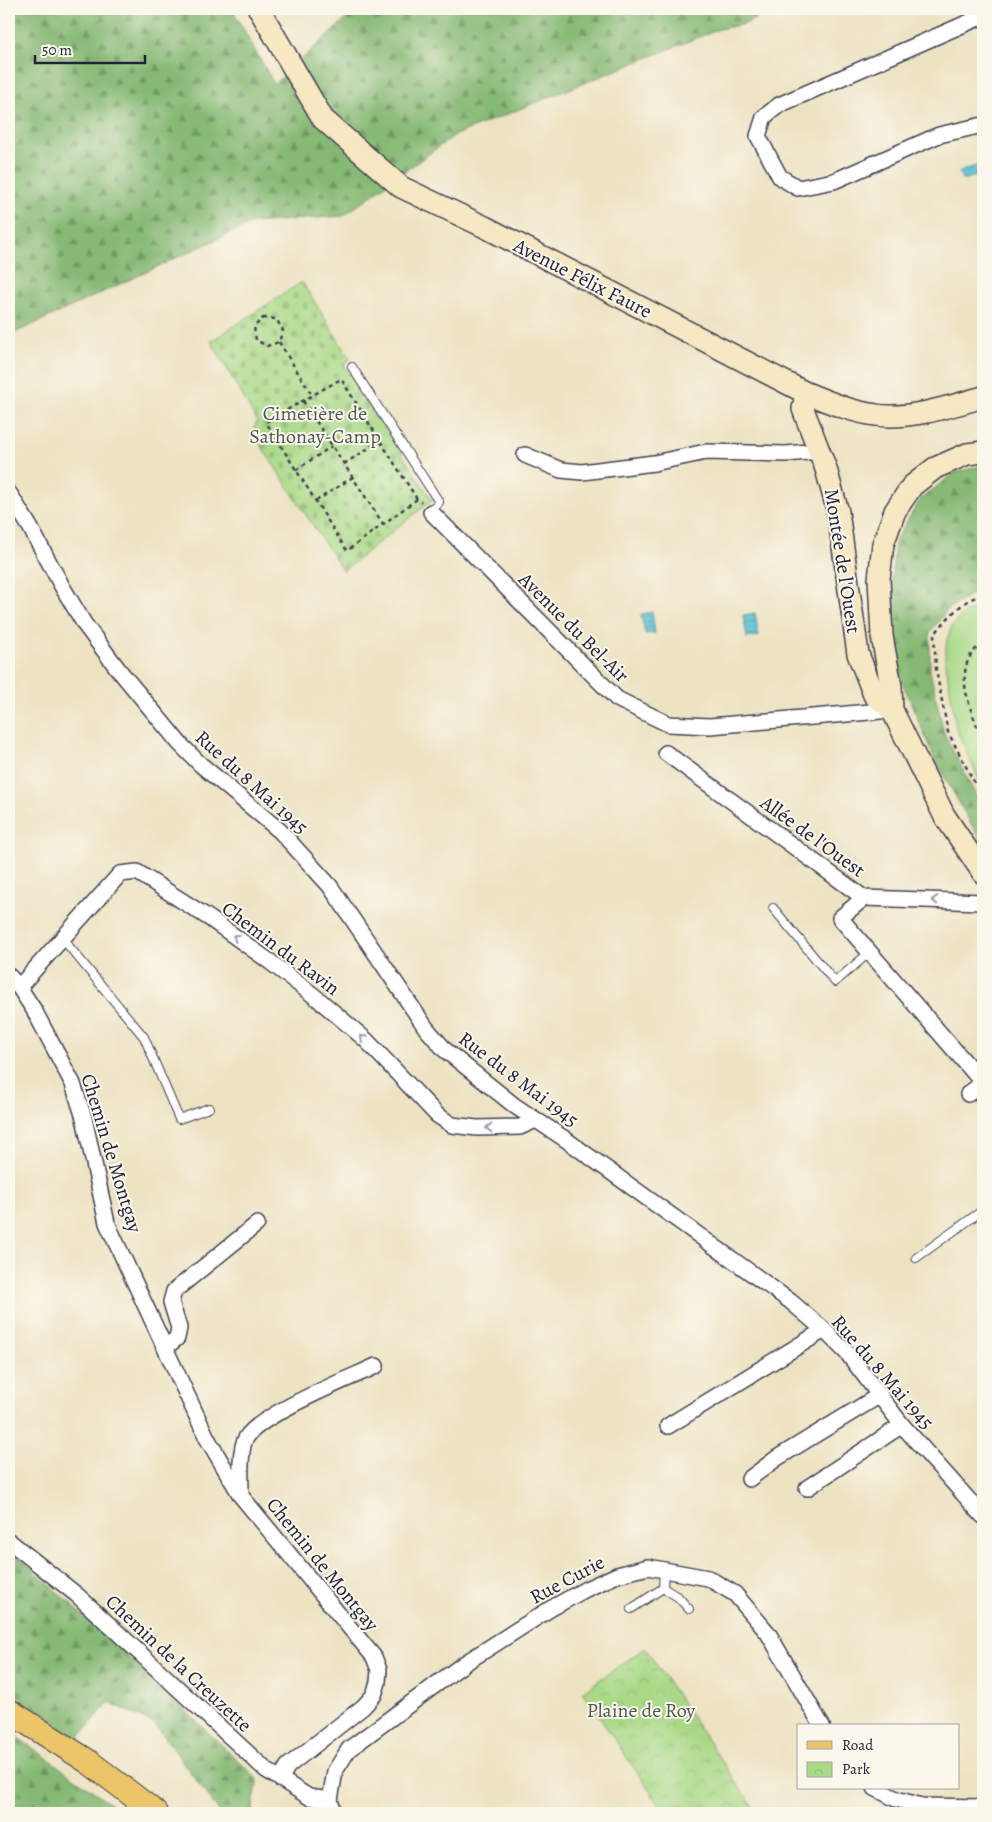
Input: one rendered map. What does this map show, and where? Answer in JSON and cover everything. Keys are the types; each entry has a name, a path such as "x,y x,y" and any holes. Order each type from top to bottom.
{"main road":[{"path":"9,1711 90,1762 156,1813"}],"street":[{"name":"Avenue Félix Faure","path":"259,9 323,118 401,187 486,227 806,393 844,407 877,416 909,415 941,410 983,398"},
{"path":"983,16 779,105 764,117 758,136 780,177 798,188 834,181 939,135 983,124"},
{"name":"Montée de l'Ouest","path":"806,393 803,409 826,469 838,512 858,654 874,695 892,710"},
{"path":"525,455 561,470 582,472 654,463 706,452 786,454 819,451"},
{"path":"983,452 967,454 935,468 912,486 895,511 883,544 879,579 882,636 891,686 892,710 944,815 983,873"},
{"name":"Rue du 8 Mai 1945","path":"9,492 85,625 146,704 200,764 280,831 330,886 426,1028 445,1050 536,1120 790,1301 824,1330 848,1354 902,1425 983,1516"},
{"name":"Avenue du Bel-Air","path":"431,512 617,699 668,724 710,726 892,710"},
{"path":"865,672 891,686"},
{"name":"Allée de l'Ouest","path":"666,753 864,898 983,902"},
{"name":"Chemin du Ravin","path":"14,982 62,938 120,874 137,872 209,918 269,961 366,1040 437,1115 452,1125 477,1128 520,1127 536,1120"},
{"path":"864,898 840,918 983,1084 968,1094"},
{"name":"Chemin de Montgay","path":"14,982 48,1034 73,1084 84,1118 107,1223 207,1438 241,1496 374,1657 379,1670 374,1694 363,1706 288,1766 280,1779"},
{"path":"165,1348 177,1338 179,1328 171,1302 174,1291 257,1224"},
{"path":"668,1426 824,1330"},
{"path":"241,1496 241,1462 245,1439 254,1428 272,1416 376,1366"},
{"path":"749,1479 777,1458 880,1395"},
{"path":"807,1488 902,1425"},
{"name":"Chemin de la Creuzette","path":"9,1541 76,1595 266,1770 309,1797 332,1806"},
{"name":"Rue Curie","path":"332,1806 335,1771 349,1749 465,1663 550,1609 586,1589 617,1575 648,1567 708,1578 735,1594 768,1633 821,1724"},
{"path":"879,1790 896,1799 937,1810 983,1807"}],"lane":[{"path":"352,367 439,502 431,512"},
{"path":"773,908 835,982 870,952"},
{"path":"62,938 144,1036 179,1119 209,1108"},
{"path":"916,1258 983,1210"},
{"path":"662,1588 664,1570"},
{"path":"631,1608 662,1588"},
{"path":"662,1588 678,1598 689,1609"}],"path":[{"path":"263,318 276,319 283,330 279,342 267,346 256,340 254,327 263,318"},
{"path":"279,342 312,395"},
{"path":"417,499 347,551 266,422 341,379 417,499 431,512"},
{"path":"303,401 383,524"},
{"path":"344,464 380,441"},
{"path":"296,470 332,446"},
{"path":"316,501 353,477"},
{"path":"983,596 978,596 952,613 934,635 936,670 948,732 983,799"},
{"path":"983,643 978,646 966,663 964,678 966,697 983,742"}],"green space":[{"path":"9,9 232,9 274,84 357,9 774,9 745,24 719,29 455,135 343,216 252,223 10,335"},
{"name":"Cimetière de Sathonay-Camp","path":"302,282 350,359 344,365 432,500 343,571 252,432 257,421 211,341"},
{"path":"983,465 983,590 978,590 948,609 930,632 930,671 944,733 983,809 983,845 935,760 900,677 891,590 895,541 920,500 954,473"},
{"path":"983,604 983,789 956,728 945,657 947,639 953,624 964,613"},
{"path":"9,1551 22,1560 96,1627 258,1779 252,1813 220,1813 156,1725 109,1702 75,1742 9,1700"},
{"name":"Plaine de Roy","path":"645,1648 757,1813 665,1813 582,1692"},
{"path":"9,1731 124,1813 9,1813"}],"water":[{"path":"980,165 980,175 962,180 959,171"},
{"path":"652,612 655,633 645,634 641,614"},
{"path":"755,613 759,636 747,638 743,615"}]}
